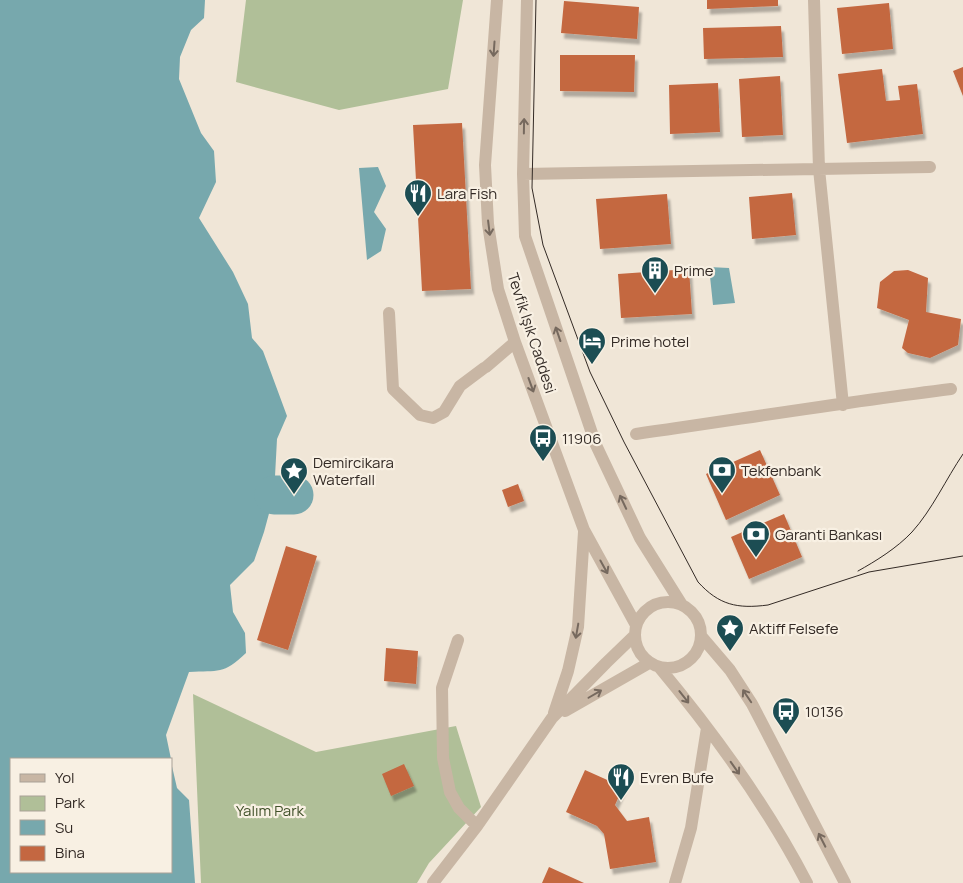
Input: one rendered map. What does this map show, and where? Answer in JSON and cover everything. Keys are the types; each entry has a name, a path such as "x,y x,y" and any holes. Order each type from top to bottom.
{"street":[{"name":"Tevfik Işık Caddesi","path":"497,0 485,165 488,224 498,289 515,342 584,530 635,630"},
{"name":"Tevfik Işık Caddesi","path":"527,0 523,174 525,236 596,445 640,538 682,605"},
{"path":"814,0 819,169 843,405"},
{"path":"523,174 930,167"},
{"path":"389,313 393,389 420,415 433,418 444,412 460,386 515,342"},
{"path":"636,434 951,389"},
{"path":"552,718 568,671 578,627 584,530"},
{"path":"433,883 477,826 552,718 606,663 635,630 646,610 663,602 682,605 690,610 696,618 701,636 699,646 687,662 669,668 654,665 552,718"},
{"path":"635,630 640,651 707,728 761,804 807,883"},
{"path":"701,636 730,670 752,704 845,883"},
{"path":"458,640 442,688 443,758 450,792 459,808 477,826"},
{"path":"675,883 691,828 707,728"}],"green space":[{"path":"246,0 463,0 448,89 339,110 236,82"},
{"name":"Yalım Park","path":"193,694 316,752 456,726 481,807 429,863 417,883 201,883"}],"water":[{"path":"0,0 205,0 204,18 191,30 180,57 179,79 201,133 214,151 216,182 199,218 233,272 248,304 252,338 263,351 287,416 277,439 274,495 264,532 254,561 230,585 233,612 245,633 246,653 232,665 220,670 189,672 166,735 171,758 10,758 10,873 172,873 172,766 177,788 189,800 195,883 0,883"},
{"path":"378,167 386,186 374,212 386,229 381,251 367,260 359,168"},
{"path":"709,267 729,268 735,303 713,305"}],"building":[{"path":"707,0 778,0 778,6 707,9"},
{"path":"564,1 639,7 637,39 561,33"},
{"path":"889,3 893,49 842,54 837,8"},
{"path":"781,26 783,57 704,59 703,28"},
{"path":"560,55 635,55 634,92 560,91"},
{"path":"963,67 963,96 953,71"},
{"path":"882,69 886,101 900,100 898,86 917,84 923,134 847,143 838,74"},
{"path":"780,76 783,135 742,137 739,79"},
{"path":"718,83 720,132 670,134 669,85"},
{"path":"462,123 471,289 422,291 413,125"},
{"path":"792,193 796,235 752,239 749,197"},
{"path":"667,194 671,244 600,249 596,199"},
{"name":"Prime","path":"689,269 692,314 621,318 618,274"},
{"path":"908,270 928,278 926,312 961,319 958,345 930,358 908,353 902,348 909,320 877,308 880,282 894,271"},
{"path":"760,450 780,495 726,520 706,474"},
{"path":"518,484 524,501 508,507 502,490"},
{"path":"784,514 802,557 749,579 731,537"},
{"path":"286,546 317,556 288,650 257,640"},
{"path":"386,648 418,651 416,684 384,681"},
{"path":"404,764 414,786 391,796 382,774"},
{"path":"585,770 623,787 615,805 627,821 649,817 656,862 610,869 604,834 597,826 566,812"},
{"path":"549,867 584,883 542,883"}],"waterway":[{"path":"274,495 294,495"}],"tram line":[{"path":"536,0 532,188 543,245 590,372 624,442 698,582 713,596 729,604 738,606 768,605 869,572 963,556"},
{"path":"858,571 886,554 912,532 963,454"}],"place":[{"name":"Lara Fish","path":"418,217"},
{"name":"Prime","path":"655,294"},
{"name":"Prime hotel","path":"592,365"},
{"name":"11906","path":"543,462"},
{"name":"Tekfenbank","path":"722,494"},
{"name":"Demircikara Waterfall","path":"294,495"},
{"name":"Garanti Bankası","path":"756,558"},
{"name":"Aktiff Felsefe","path":"730,652"},
{"name":"10136","path":"786,735"},
{"name":"Evren Bufe","path":"621,801"}]}
